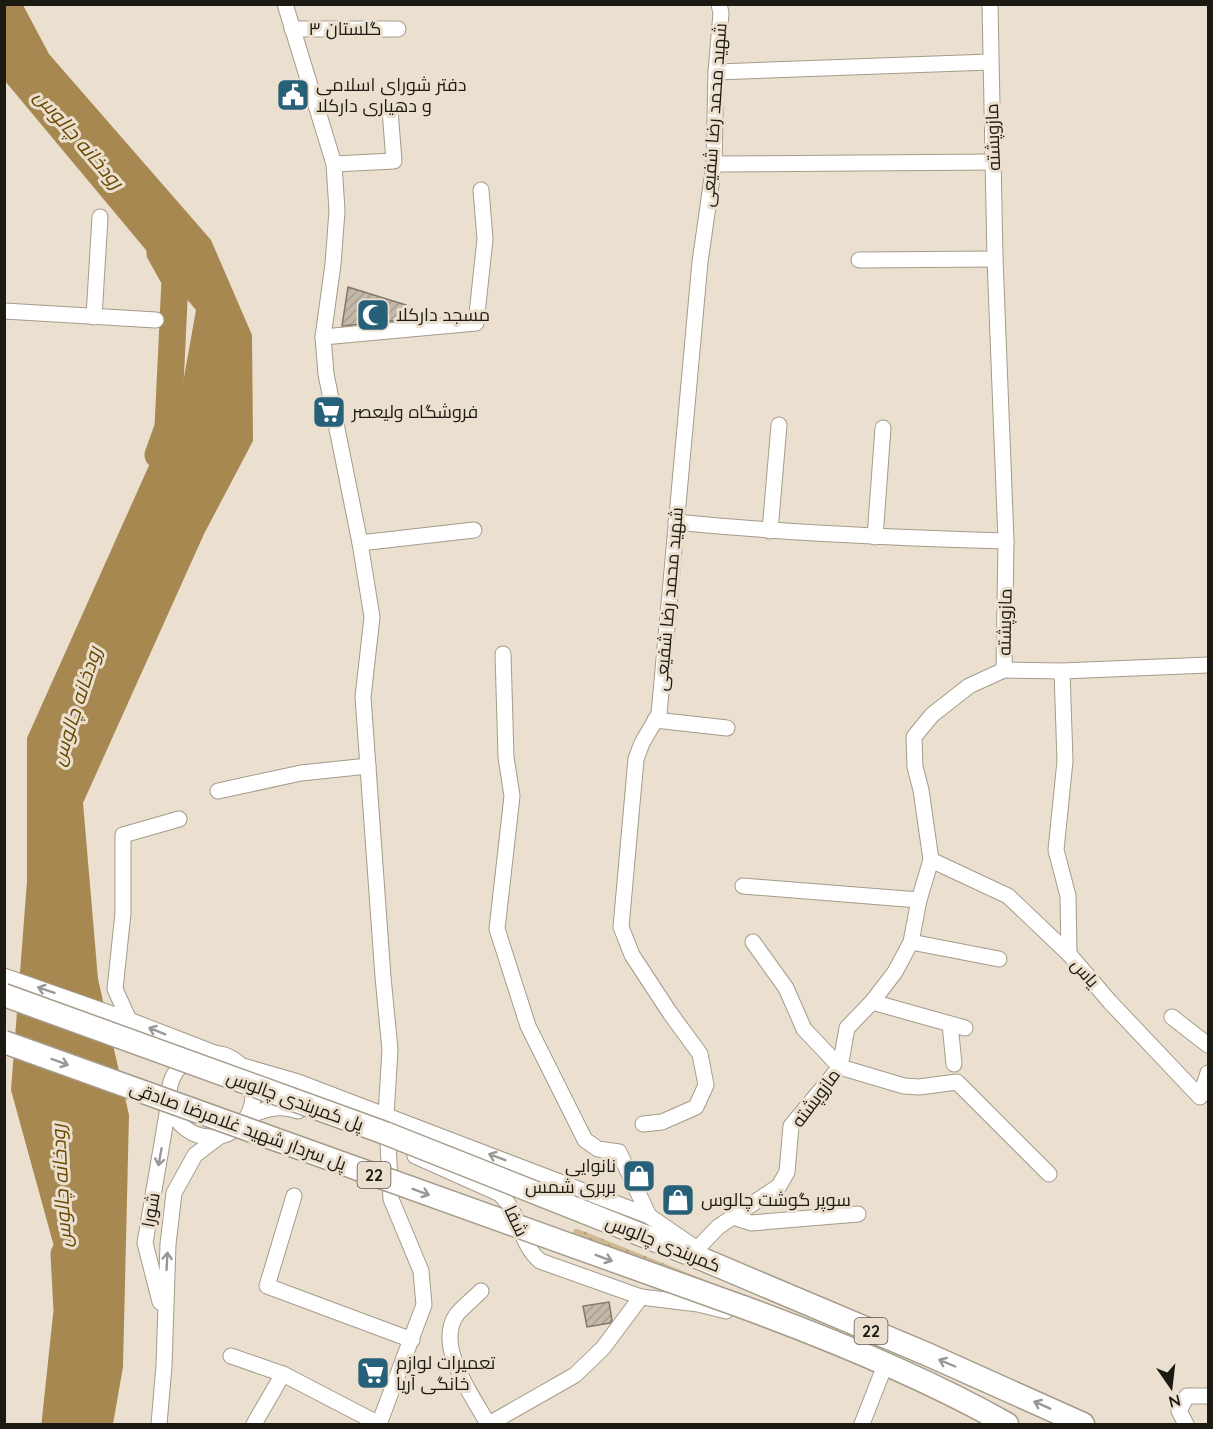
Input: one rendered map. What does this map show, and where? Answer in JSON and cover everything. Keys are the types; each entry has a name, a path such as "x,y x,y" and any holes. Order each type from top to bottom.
{"highway":[{"name":"پل کمربندی چالوس","path":"4,995 385,1133 584,1212"},
{"name":"پل سردار شهید غلامرضا صادقی","path":"4,1042 830,1339"},
{"name":"کمربندی چالوس","path":"584,1212 700,1254 741,1277"},
{"name":"22","path":"741,1277 770,1304 830,1339 992,1421"},
{"name":"22","path":"741,1277 1001,1386 1075,1420"},
{"path":"992,1421 1001,1386"},
{"path":"1075,1420 1091,1425"}],"street":[{"path":"285,4 334,164 337,211 333,264 323,337 326,374 360,543 372,617 363,697 390,1050 386,1115"},
{"name":"شهید محمد رضا شفیعی","path":"643,1124 662,1122 696,1107 706,1085 700,1054 632,955 621,927 636,759 642,743 659,714 700,262 714,164 716,72 721,14 719,4"},
{"name":"مازوپشته","path":"700,1254 718,1227 779,1186 788,1172 791,1126 840,1067 847,1028 872,1002 895,972 911,942 919,900 931,860 921,790 915,767 914,737 932,715 969,686 1004,670 1006,541 995,259 990,4"},
{"name":"گلستان ۳","path":"292,29 398,29"},
{"path":"716,72 990,62"},
{"path":"334,164 394,161 390,110"},
{"path":"714,164 994,162"},
{"path":"323,337 476,323 485,239 481,190"},
{"path":"94,316 100,217"},
{"path":"859,260 995,259"},
{"path":"4,311 156,320"},
{"path":"770,531 779,425"},
{"path":"874,537 883,428"},
{"path":"676,522 770,531 874,537 1006,541"},
{"path":"360,543 474,530"},
{"path":"503,654 506,758 512,796 497,930 528,1026 585,1140 598,1149 619,1152 649,1216"},
{"path":"1004,670 1062,671 1209,665"},
{"path":"1062,671 1065,761 1056,850 1068,896 1069,954"},
{"path":"655,720 727,728"},
{"path":"218,791 301,773 368,766"},
{"path":"129,1020 115,989 123,914 123,835 179,819"},
{"name":"یاس","path":"931,860 1008,896 1069,954 1110,1002 1200,1097 1209,1073"},
{"path":"743,886 919,900"},
{"path":"753,942 786,988 804,1029 840,1067 904,1086 919,1087 957,1082 1049,1174"},
{"path":"911,942 999,959"},
{"path":"4,976 129,1020 212,1053 229,1056 243,1066 298,1082 649,1216 700,1254"},
{"path":"872,1002 965,1028"},
{"path":"1172,1017 1209,1045"},
{"path":"950,1024 954,1064"},
{"path":"212,1053 194,1056 180,1067 171,1082 169,1099 175,1116 186,1129 202,1136 220,1136 236,1129 248,1116 254,1099 252,1082 243,1066"},
{"path":"248,1116 268,1108 285,1106 280,1098 281,1089 288,1082 298,1082"},
{"name":"شورا","path":"164,1320 145,1243 169,1099"},
{"name":"شفا","path":"285,1106 388,1144 500,1194 509,1202 526,1244 540,1261 641,1297 698,1304 830,1339"},
{"name":"شورا","path":"159,1425 164,1366 168,1244 174,1193 195,1155 220,1136"},
{"path":"231,1356 283,1374 379,1424 424,1305 421,1271 391,1199 388,1144"},
{"path":"294,1196 267,1286 412,1340"},
{"path":"733,1217 751,1223 858,1214"},
{"path":"481,1292 456,1315 449,1340 455,1364 493,1423 575,1375 603,1348 641,1297"},
{"path":"862,1425 885,1365"},
{"path":"254,1425 283,1374"},
{"path":"1186,1425 1179,1411 1187,1396 1209,1396"}],"shaded area":[{"path":"574,1229 578,1229 767,1305 573,1235"}],"water":[{"path":"5,5 23,5 49,54 211,240 252,335 253,441 204,534 83,803 98,979 129,1115 123,1367 113,1424 64,1424 75,1323 11,1090 27,881 27,738 181,394 196,310 5,81"}],"building":[{"name":"مسجد دارکلا","path":"348,287 406,305 401,320 342,326"},
{"path":"609,1302 612,1320 610,1323 587,1327 583,1306"}],"waterway":[{"name":"رودخانه چالوس","path":"158,455 168,427 175,280 160,253"},
{"name":"رودخانه چالوس","path":"55,1424 67,1311 64,1254"}],"place":[{"name":"دفتر شورای اسلامی و دهیاری دارکلا","path":"293,95"},
{"name":"مسجد دارکلا","path":"373,315"},
{"name":"فروشگاه ولیعصر","path":"329,412"},
{"name":"نانوایی بربری شمس","path":"639,1176"},
{"name":"سوپر گوشت چالوس","path":"678,1200"},
{"name":"تعمیرات لوازم خانگی آریا","path":"373,1373"}]}
